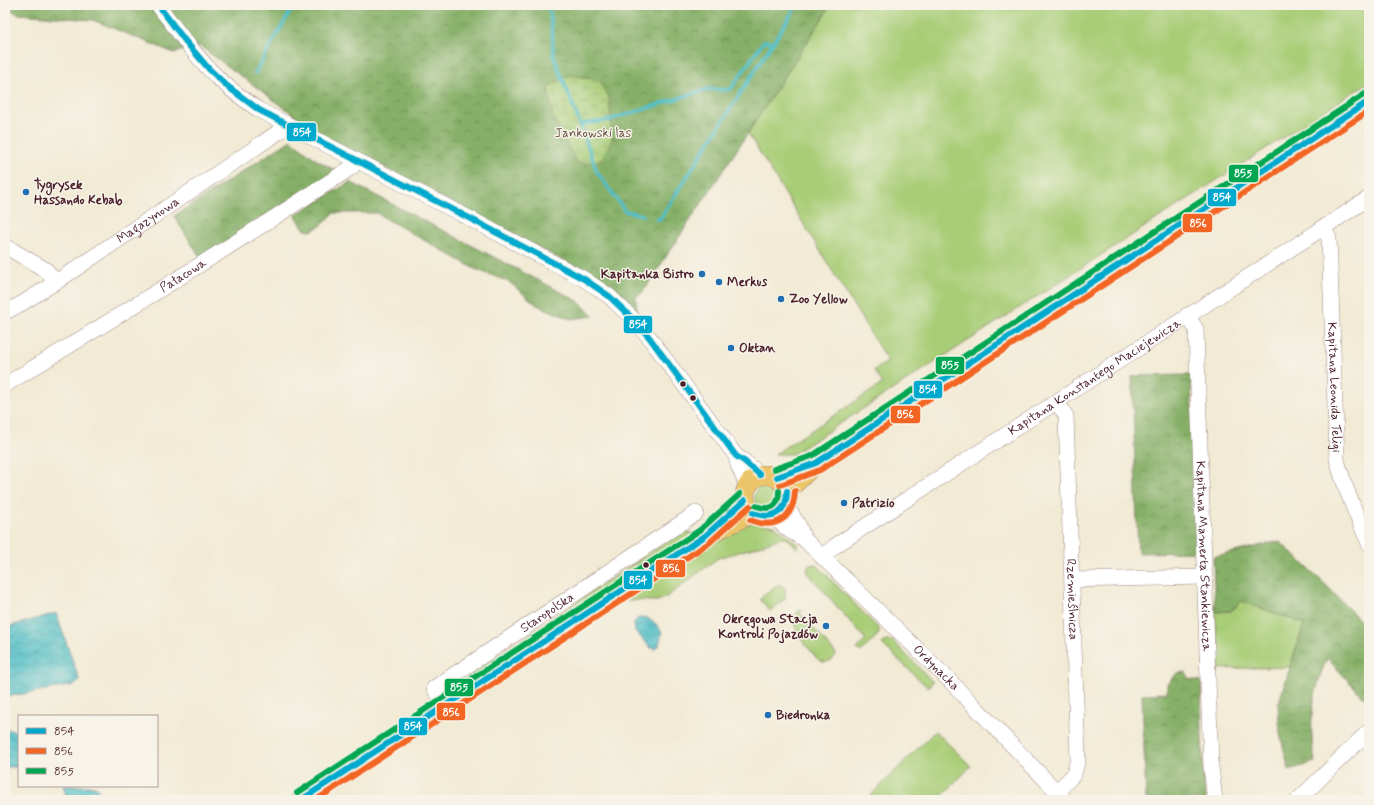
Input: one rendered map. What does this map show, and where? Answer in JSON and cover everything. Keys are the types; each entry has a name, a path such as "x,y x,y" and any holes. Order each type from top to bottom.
{"main road":[{"name":"Staropolska","path":"301,800 1369,101"}],"street":[{"name":"Ordynacka","path":"158,5 189,45 218,78 234,92 260,110 469,218 584,280 609,296 649,337 736,456 744,461 790,531 804,539 948,679 1061,796"},
{"name":"Magazynowa","path":"5,312 21,304 56,282 289,126"},
{"name":"Pałacowa","path":"5,385 110,322 256,230 352,167 356,160"},
{"name":"Kapitana Konstantego Maciejewicza","path":"822,558 835,546 1369,198"},
{"name":"Kapitana Leonida Teligi","path":"1323,227 1329,238 1336,455 1344,486 1369,543"},
{"path":"5,246 46,270 56,282"},
{"name":"Kapitana Mamerta Stankiewicza","path":"1188,315 1196,329 1211,767 1215,800"},
{"name":"Rzemieślnicza","path":"1057,402 1066,416 1078,759 1074,774 1061,796"},
{"name":"Staropolska","path":"445,705 434,688 678,527 696,513"},
{"path":"678,527 701,531 705,536"},
{"path":"1072,580 1205,577"},
{"path":"1298,800 1369,731"}],"green space":[{"name":"Jankowski las","path":"5,5 831,5 642,293 636,296 637,312 618,289 323,136 200,46 174,53 93,20 18,14 5,7"},
{"path":"831,5 1369,5 1369,82 793,454 775,454 882,384 874,370 888,362 748,133"},
{"path":"571,75 600,81 609,97 612,139 602,159 593,162 577,163 553,118 548,87"},
{"path":"291,140 317,160 340,173 201,259 174,216"},
{"path":"350,182 578,301 593,316 570,319 537,305 509,282 475,269 376,213 334,213 322,225 311,231 305,230 295,215"},
{"path":"1191,375 1196,552 1138,553 1132,376"},
{"path":"761,485 771,485 778,492 778,502 771,509 761,509 754,502 754,492"},
{"path":"754,522 775,526 797,544 799,550 788,539 780,538 718,558 665,598 657,601 620,600 731,529"},
{"path":"681,532 693,533 674,549 657,556 651,556 623,574 607,593 448,694 444,690"},
{"path":"1279,541 1324,583 1369,630 1369,703 1327,658 1318,684 1313,709 1312,735 1315,762 1289,770 1280,734 1278,705 1304,624 1242,601 1231,611 1215,612 1213,557"},
{"path":"814,564 818,566 879,629 879,634 861,652 857,649 866,640 808,573 807,567"},
{"path":"779,585 785,588 785,599 770,611 760,599 775,586"},
{"path":"1242,601 1304,624 1290,667 1218,669 1215,612 1231,611"},
{"path":"798,611 802,611 800,613 836,654 831,660 827,662 820,661 804,643 798,633 795,623"},
{"path":"886,641 893,641 933,682 927,687 882,644"},
{"path":"1186,672 1188,679 1201,681 1202,740 1205,792 1207,800 1146,800 1142,694 1167,693 1167,684 1177,673"},
{"path":"935,731 971,766 938,800 870,800 872,794"}],"water":[{"path":"56,613 79,679 75,685 5,697 5,655 10,654 8,627"},
{"path":"643,617 654,622 662,632 659,646 656,649 651,648 635,631 634,623 637,619"},
{"path":"5,729 18,732 18,767 5,767"},
{"path":"63,787 96,787 102,800 68,800"}],"waterway":[{"path":"255,73 294,5"},
{"path":"547,5 550,13 554,57 597,172 625,211 643,215"},
{"path":"656,219 660,219 797,5"},
{"path":"580,124 606,121 708,89 730,90 764,41 774,42"}],"transit line":[{"name":"854","path":"158,5 209,69 227,86 259,110 584,279 609,296 649,337 736,456 760,475"},
{"name":"855","path":"774,469 812,456 1365,94"},
{"name":"854","path":"777,477 816,463 1369,101"},
{"name":"856","path":"780,485 820,470 1369,111"},
{"name":"855","path":"756,506 770,508 778,501 779,491"},
{"name":"854","path":"753,513 767,516 778,513 784,505 787,491"},
{"name":"856","path":"750,520 767,524 782,520 791,509 795,491"},
{"name":"855","path":"297,793 700,530 740,494"},
{"name":"854","path":"301,800 705,536 745,500"},
{"name":"856","path":"316,800 709,543 750,506"}],"place":[{"name":"Tygrysek Hassando Kebab","path":"26,192"},
{"name":"Kapitanka Bistro","path":"702,274"},
{"name":"Merkus","path":"719,282"},
{"name":"Zoo Yellow","path":"781,299"},
{"name":"Oktan","path":"731,348"},
{"name":"Patrizio","path":"844,503"},
{"name":"Okręgowa Stacja Kontroli Pojazdów","path":"826,626"},
{"name":"Biedronka","path":"768,715"}]}
